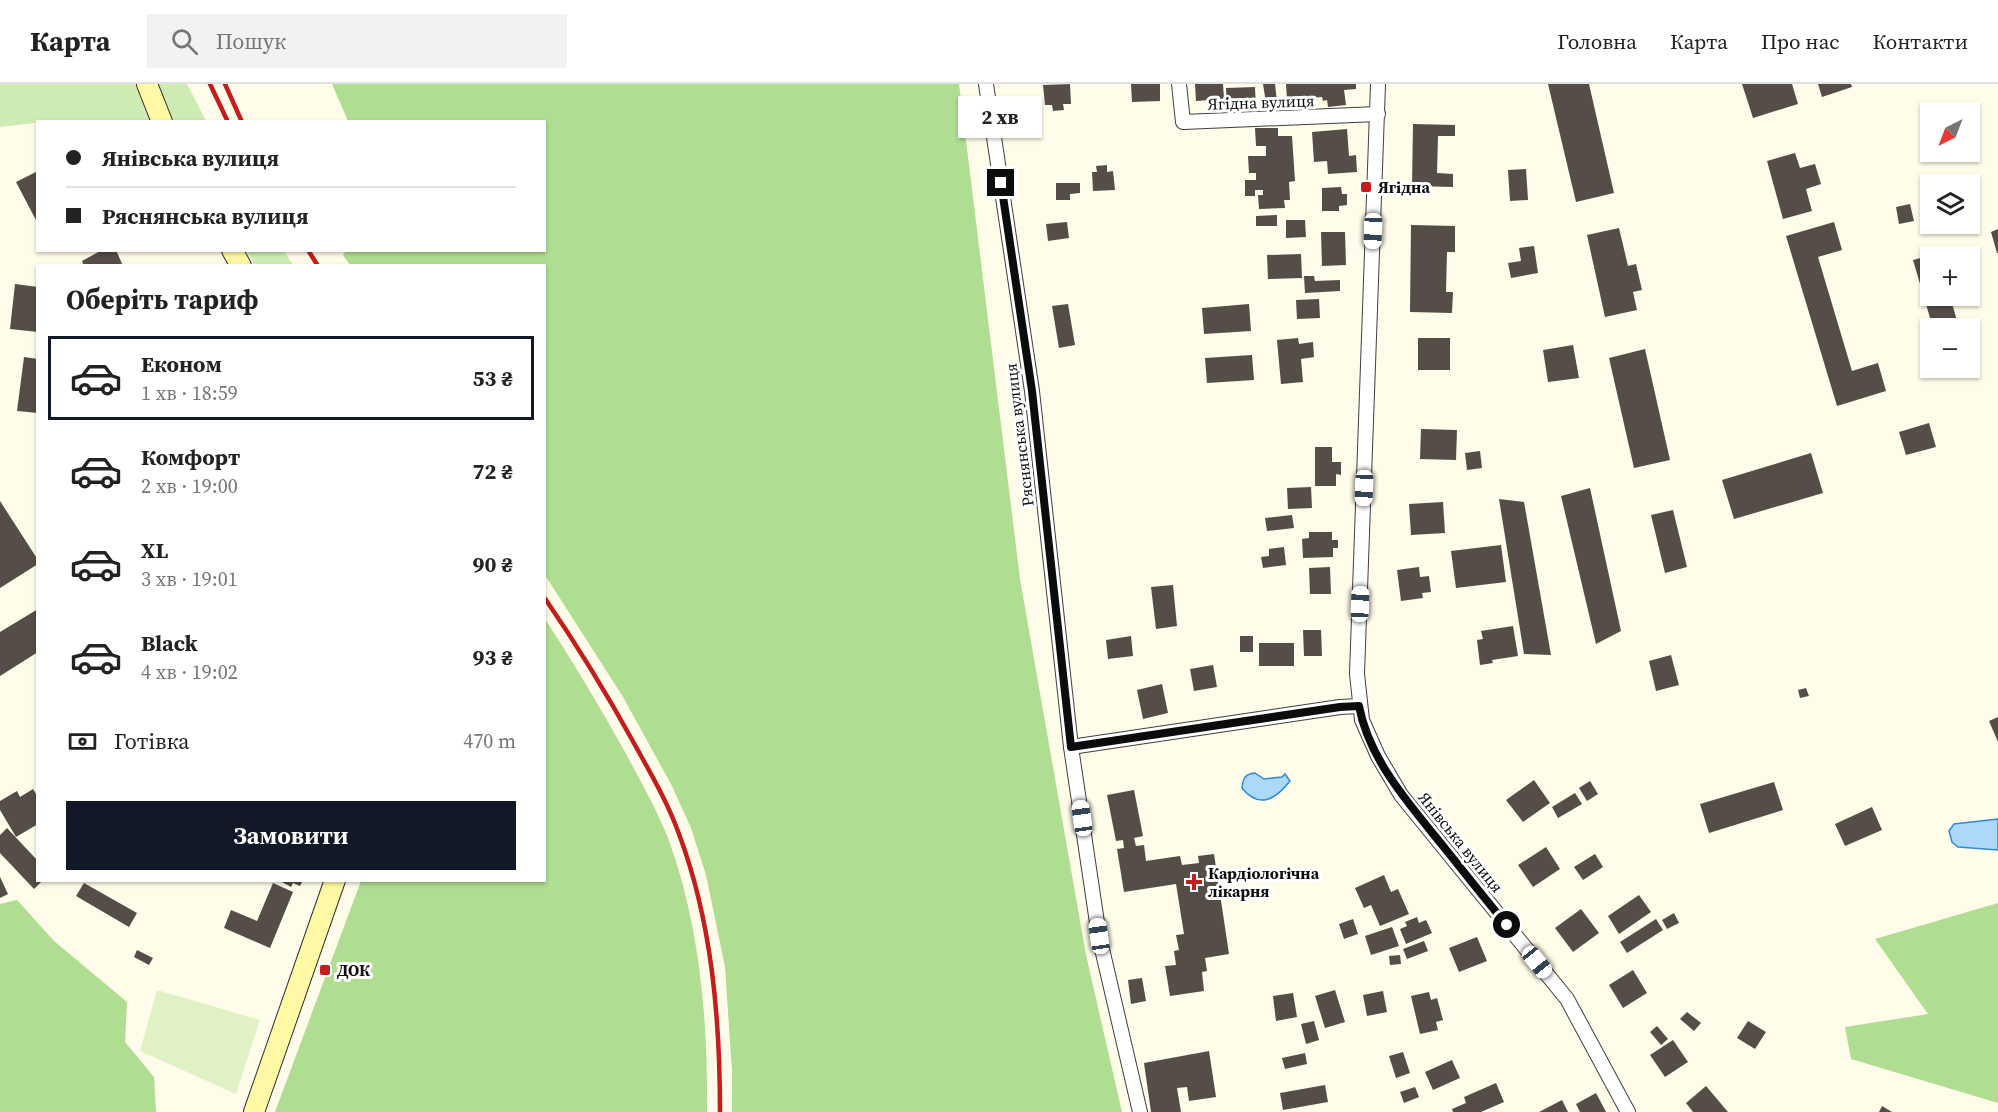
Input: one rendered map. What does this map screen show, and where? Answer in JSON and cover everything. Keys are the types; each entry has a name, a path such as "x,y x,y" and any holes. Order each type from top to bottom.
{"main road":[{"path":"147,84 161,120"},
{"path":"254,1112 334,882"}],"street":[{"name":"Ряснянська вулиця","path":"986,84 1032,391 1071,747 1099,936 1140,1112"},
{"name":"Ягідна вулиця","path":"1179,84 1183,122 1378,114"},
{"name":"Янівська вулиця","path":"1378,84 1357,674 1362,720 1378,756 1401,795 1567,999 1628,1112"},
{"path":"1071,747 1328,708 1359,706"}],"green space":[{"path":"0,84 187,84 205,120 36,120 36,123 0,127"},
{"path":"332,84 959,84 1020,579 1086,955 1122,1112 732,1112 732,1071 725,967 706,875 691,828 672,786 623,697 546,577 546,264 349,264 343,255 345,252 546,252 546,120 348,120"},
{"path":"247,252 285,252 292,264 254,264"},
{"path":"546,621 596,701 642,784 668,838 679,871 695,939 700,973 706,1043 707,1112 275,1112 361,882 546,882"},
{"path":"17,900 54,941 127,1002 125,1042 154,1077 156,1112 0,1112 0,904"},
{"path":"1998,903 1998,1103 1851,1059 1845,1027 1928,1014 1875,939"},
{"path":"157,990 260,1020 236,1094 140,1051"}],"water":[{"path":"1255,773 1264,779 1282,777 1285,774 1290,781 1273,797 1261,800 1248,795 1242,788 1245,777"},
{"path":"1998,819 1998,850 1958,847 1952,842 1949,831 1954,824"}],"building":[{"path":"1070,84 1071,104 1063,104 1064,110 1053,111 1052,105 1045,105 1043,85"},
{"path":"1131,84 1160,84 1160,101 1132,102"},
{"path":"1195,84 1223,84 1224,99 1196,101"},
{"path":"1263,84 1275,84 1277,102 1266,103"},
{"path":"1286,84 1356,84 1356,89 1344,90 1346,105 1328,107 1327,100 1323,101 1322,97 1287,100"},
{"path":"1548,84 1589,84 1614,193 1576,202"},
{"path":"1742,84 1792,84 1798,104 1753,118"},
{"path":"1818,84 1851,84 1852,87 1822,97"},
{"path":"1255,87 1256,110 1227,111 1226,88"},
{"path":"1413,124 1455,125 1455,136 1438,136 1437,173 1453,174 1453,187 1412,186"},
{"path":"1255,128 1278,128 1278,136 1292,136 1295,181 1289,182 1290,200 1284,200 1285,208 1259,209 1258,195 1263,195 1263,190 1255,190 1255,196 1245,196 1245,180 1256,180 1256,173 1249,173 1248,156 1266,156 1266,146 1256,146"},
{"path":"1347,129 1349,156 1356,155 1357,172 1328,174 1327,161 1314,162 1312,132"},
{"path":"1795,153 1800,168 1815,164 1821,184 1806,189 1812,211 1783,219 1767,161"},
{"path":"1107,165 1107,172 1113,171 1115,190 1093,191 1092,172 1097,172 1096,166"},
{"path":"1526,169 1528,200 1510,201 1508,170"},
{"path":"36,172 36,220 16,182"},
{"path":"1056,183 1080,183 1080,193 1070,194 1070,200 1056,200"},
{"path":"1341,187 1342,194 1347,194 1347,205 1339,206 1339,211 1322,211 1322,188"},
{"path":"1910,204 1914,221 1899,224 1896,207"},
{"path":"1277,215 1277,226 1256,226 1256,216"},
{"path":"1286,220 1305,220 1306,237 1286,238"},
{"path":"1067,222 1069,238 1048,241 1046,224"},
{"path":"1834,222 1842,250 1818,257 1852,371 1878,363 1886,391 1837,406 1786,236"},
{"path":"1411,225 1455,226 1455,252 1447,252 1446,292 1453,292 1452,313 1410,312"},
{"path":"1619,228 1628,266 1636,264 1642,290 1633,292 1637,310 1605,317 1587,235"},
{"path":"1998,229 1998,253 1997,253 1991,232"},
{"path":"1321,232 1345,232 1346,265 1322,266"},
{"path":"1534,246 1538,273 1511,278 1508,263 1521,261 1519,248"},
{"path":"98,252 117,252 122,264 83,264 82,261"},
{"path":"1301,254 1302,278 1268,279 1267,255"},
{"path":"1920,258 1920,284 1913,260"},
{"path":"1304,276 1314,276 1315,281 1340,280 1340,291 1305,293"},
{"path":"15,284 36,287 36,332 10,329"},
{"path":"1319,299 1320,318 1297,319 1296,300"},
{"path":"1068,304 1075,345 1059,348 1052,306"},
{"path":"1249,304 1251,331 1204,334 1202,308"},
{"path":"1927,306 1953,306 1956,318 1930,318"},
{"path":"1298,338 1299,344 1313,342 1314,357 1301,359 1303,382 1281,384 1277,340"},
{"path":"1418,338 1450,338 1450,370 1418,370"},
{"path":"1573,345 1579,378 1548,382 1543,350"},
{"path":"1645,349 1670,460 1634,468 1609,358"},
{"path":"1252,355 1254,380 1207,383 1205,358"},
{"path":"24,357 36,359 36,413 17,411"},
{"path":"1929,423 1936,447 1906,455 1899,432"},
{"path":"1421,429 1457,430 1456,460 1420,459"},
{"path":"1315,447 1332,447 1332,462 1341,462 1341,475 1336,474 1336,486 1315,486"},
{"path":"1480,451 1482,468 1467,470 1465,453"},
{"path":"1811,453 1823,493 1734,519 1722,480"},
{"path":"1311,487 1312,508 1288,509 1287,488"},
{"path":"1590,488 1621,631 1596,644 1561,496"},
{"path":"1499,499 1524,502 1551,655 1524,654"},
{"path":"0,501 36,557 36,565 0,588"},
{"path":"1443,502 1445,533 1411,535 1409,504"},
{"path":"1673,510 1687,567 1665,573 1651,515"},
{"path":"1292,515 1294,528 1267,531 1265,518"},
{"path":"1309,532 1332,532 1332,540 1338,540 1338,548 1333,548 1333,557 1303,558 1302,539 1309,538"},
{"path":"1501,545 1506,582 1456,588 1451,551"},
{"path":"1284,547 1286,565 1263,568 1261,557 1269,556 1269,549"},
{"path":"1330,567 1331,594 1310,594 1309,568"},
{"path":"1419,567 1420,577 1429,576 1431,592 1422,593 1423,598 1401,601 1397,570"},
{"path":"1173,585 1177,626 1156,629 1151,587"},
{"path":"36,610 36,653 0,676 0,632"},
{"path":"1513,626 1518,656 1492,660 1493,663 1480,665 1477,640 1483,639 1481,631"},
{"path":"1303,630 1321,630 1322,656 1304,656"},
{"path":"1131,636 1133,656 1108,659 1106,640"},
{"path":"1240,636 1253,636 1253,652 1240,652"},
{"path":"1259,643 1294,643 1294,666 1259,666"},
{"path":"1671,655 1679,685 1656,691 1649,661"},
{"path":"1213,665 1217,687 1194,691 1190,669"},
{"path":"1162,684 1168,713 1143,719 1137,690"},
{"path":"1806,688 1809,696 1800,698 1798,690"},
{"path":"1998,717 1998,742 1989,721"},
{"path":"1534,780 1550,803 1523,822 1506,800"},
{"path":"1590,781 1598,794 1587,801 1579,788"},
{"path":"1774,782 1783,810 1709,833 1700,804"},
{"path":"33,789 36,794 36,825 16,837 0,810 0,801 17,791 20,797"},
{"path":"1134,790 1143,836 1134,838 1136,846 1144,845 1146,861 1180,856 1182,865 1199,863 1198,856 1214,854 1229,954 1205,958 1207,971 1202,972 1204,991 1170,996 1165,966 1176,965 1174,951 1179,950 1176,935 1184,934 1176,884 1124,892 1117,849 1124,848 1123,840 1116,841 1107,795"},
{"path":"1575,793 1582,804 1558,818 1552,807"},
{"path":"1872,807 1882,830 1845,846 1835,824"},
{"path":"7,828 36,859 36,882 41,882 34,889 0,853 0,835"},
{"path":"1546,847 1560,869 1533,887 1518,865"},
{"path":"1595,854 1603,867 1583,880 1574,867"},
{"path":"1384,875 1391,892 1398,889 1409,914 1380,926 1371,905 1364,908 1355,888"},
{"path":"0,877 8,894 0,898"},
{"path":"282,882 302,882 300,886 293,883 291,887"},
{"path":"84,883 137,913 129,927 76,896"},
{"path":"273,883 293,892 270,948 224,928 231,910 257,921"},
{"path":"1639,895 1651,912 1619,934 1608,916"},
{"path":"1581,909 1599,933 1573,952 1555,928"},
{"path":"1674,913 1679,923 1667,929 1662,920"},
{"path":"1417,917 1419,923 1426,920 1432,933 1406,944 1400,929 1407,926 1405,922"},
{"path":"1353,919 1358,934 1344,939 1339,924"},
{"path":"1656,919 1663,930 1627,953 1620,942"},
{"path":"1392,927 1399,946 1371,955 1365,936"},
{"path":"1477,937 1487,961 1459,972 1449,948"},
{"path":"1424,941 1428,951 1407,959 1403,949"},
{"path":"137,950 153,958 149,965 134,957"},
{"path":"1400,955 1401,964 1390,965 1389,956"},
{"path":"1633,970 1647,993 1623,1008 1609,985"},
{"path":"1142,978 1146,1001 1131,1004 1128,980"},
{"path":"1335,990 1345,1022 1325,1028 1315,996"},
{"path":"1383,991 1387,1012 1367,1016 1363,995"},
{"path":"1429,992 1431,1000 1437,998 1443,1020 1436,1022 1438,1030 1420,1034 1411,996"},
{"path":"1293,993 1297,1017 1276,1021 1273,996"},
{"path":"1687,1012 1701,1023 1694,1031 1680,1019"},
{"path":"1314,1021 1319,1040 1306,1044 1301,1024"},
{"path":"1748,1021 1766,1032 1755,1049 1737,1038"},
{"path":"1657,1026 1668,1039 1661,1045 1650,1032"},
{"path":"1673,1040 1688,1062 1665,1077 1650,1055"},
{"path":"1209,1051 1216,1097 1189,1101 1187,1087 1177,1088 1181,1112 1151,1112 1144,1063"},
{"path":"1403,1052 1410,1073 1396,1078 1389,1056"},
{"path":"1305,1053 1307,1064 1285,1069 1282,1058"},
{"path":"1452,1060 1460,1078 1433,1090 1425,1072"},
{"path":"1496,1083 1504,1102 1481,1112 1453,1112 1452,1109 1466,1103 1464,1097"},
{"path":"1325,1085 1328,1102 1283,1110 1280,1093"},
{"path":"1706,1086 1728,1112 1693,1112 1686,1103"},
{"path":"1415,1087 1419,1097 1404,1103 1400,1092"},
{"path":"1596,1093 1606,1112 1580,1112 1576,1104"},
{"path":"1562,1100 1568,1112 1539,1112"},
{"path":"1882,1106 1892,1112 1879,1112"}],"railway":[{"path":"210,84 227,120"},
{"path":"225,84 241,120"},
{"path":"309,252 317,264"},
{"path":"546,600 603,688 659,789 679,834 699,901 712,971 716,1006 720,1112"}],"place":[{"name":"Ягідна","path":"1366,187"},
{"name":"Кардіологічна лікарня","path":"1194,882"},
{"name":"ДОК","path":"325,970"}],"route":[{"path":"1001,183 1032,391 1071,747 1359,706 1362,720 1378,756 1401,795 1507,925"}]}
